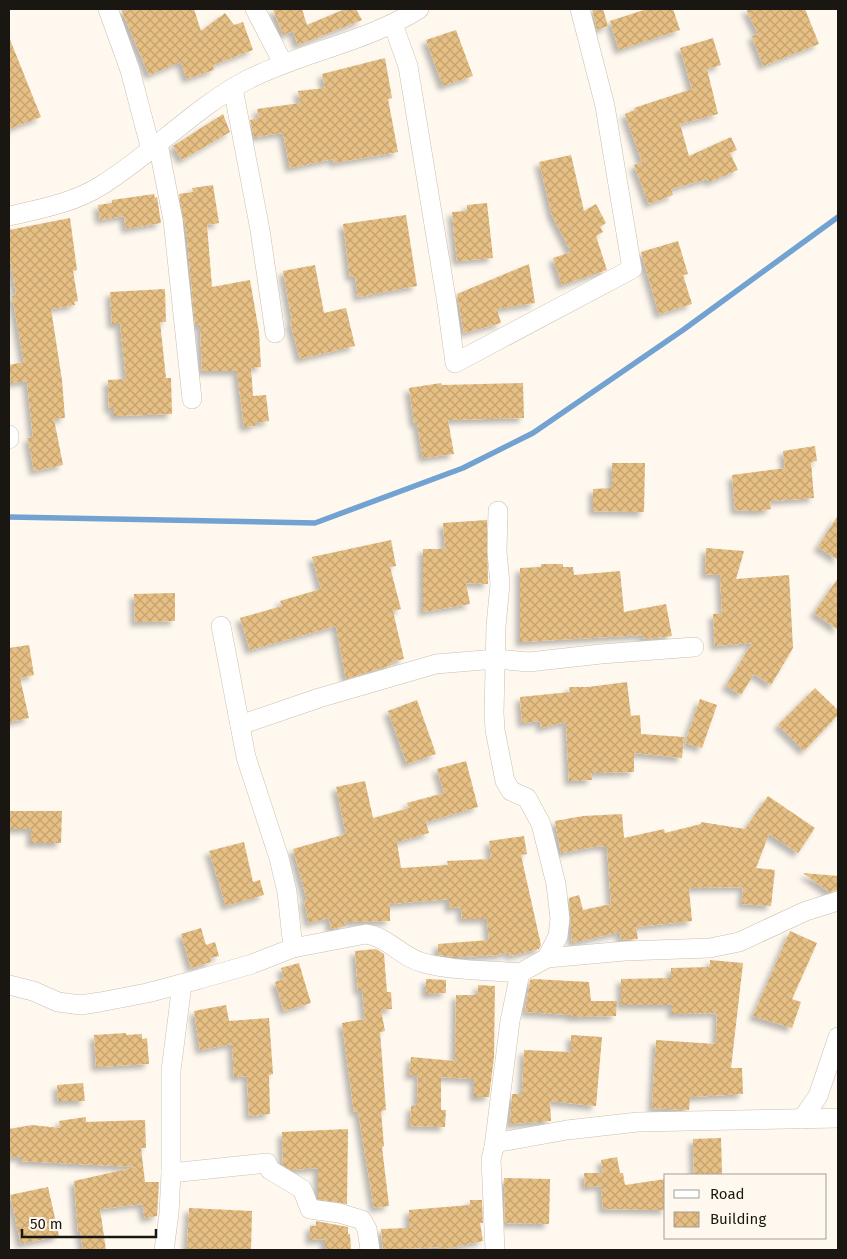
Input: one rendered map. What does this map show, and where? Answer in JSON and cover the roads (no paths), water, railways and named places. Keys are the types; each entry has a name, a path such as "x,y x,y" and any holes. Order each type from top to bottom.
{"street":[{"path":"108,9 130,70 154,147 173,220 192,399"},
{"path":"255,9 283,63"},
{"path":"9,216 47,208 82,196 102,186 233,88 283,63 393,24 419,9"},
{"path":"393,24 408,66 447,304 454,363 632,269 604,106 580,9"},
{"path":"233,88 260,230 275,332"},
{"path":"498,512 497,552 500,584 496,626 494,713 506,781 511,791 527,798 536,813 541,824 556,884 560,919 558,936 547,958"},
{"path":"221,626 246,757 280,858 287,892 293,948"},
{"path":"240,725 319,698 436,664 496,659 529,662 601,654 694,648"},
{"path":"9,985 33,991 58,1002 81,1004 146,993 252,964 293,948 366,934 376,935 402,954 423,963 520,973 547,958 625,951 710,948 739,942 806,911 838,901"},
{"path":"495,1250 491,1159 510,1021 520,973"},
{"path":"164,1250 169,1214 171,1173 172,1071 182,984"},
{"path":"802,1119 818,1096 838,1037"},
{"path":"494,1147 500,1142 509,1140 638,1122 838,1118"},
{"path":"171,1173 268,1163 270,1170 302,1188 310,1209 339,1213 362,1220 367,1229 370,1250"}],"waterway":[{"path":"9,517 315,523 463,468 533,433 683,330 838,217"}]}
